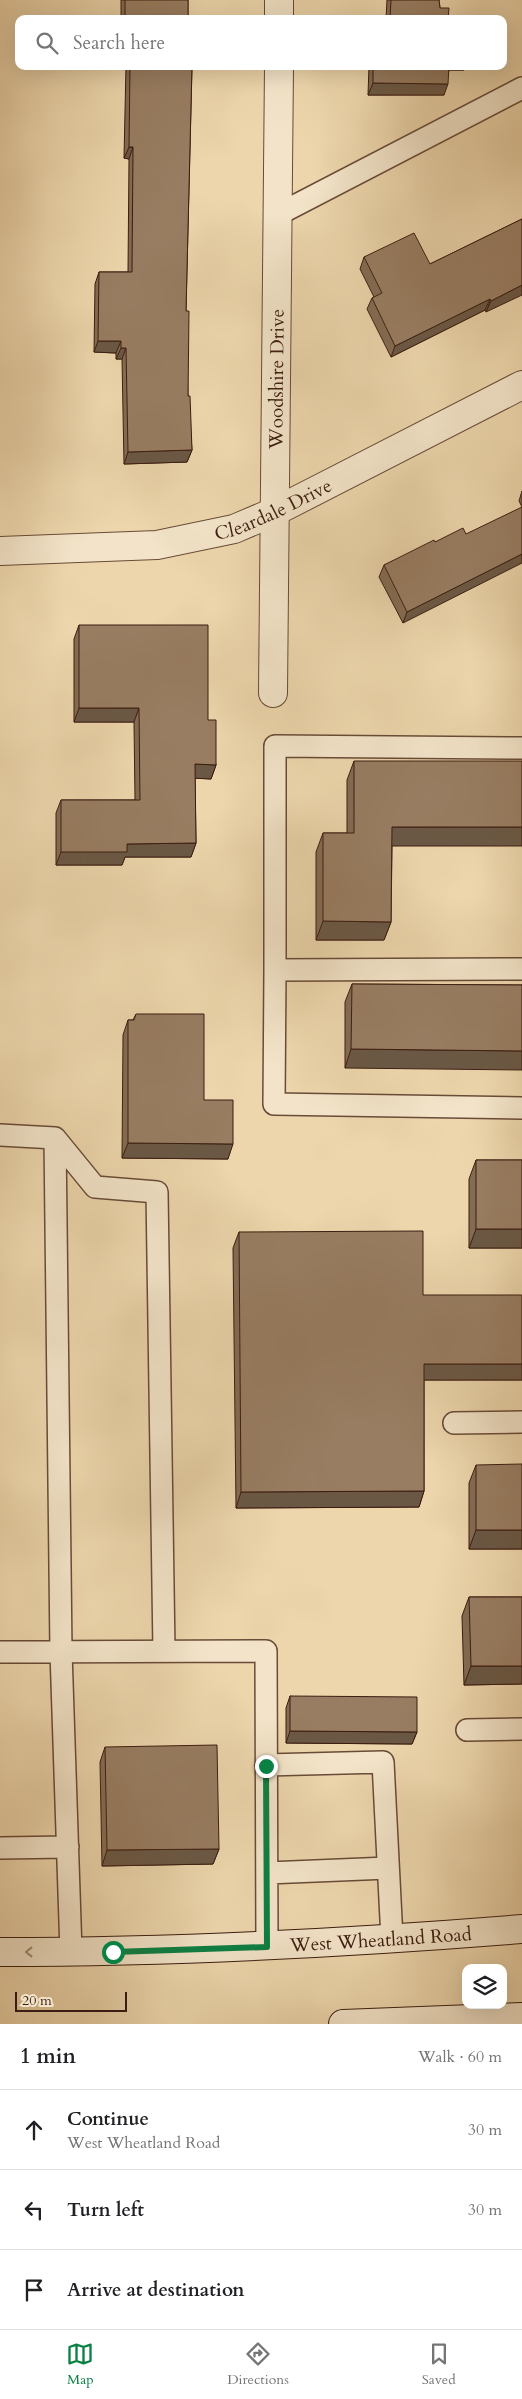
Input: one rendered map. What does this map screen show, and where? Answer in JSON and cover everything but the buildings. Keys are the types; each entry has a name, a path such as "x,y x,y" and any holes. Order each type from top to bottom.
{"street":[{"path":"279,15 280,0"},
{"name":"Woodshire Drive","path":"273,693 279,70"},
{"name":"Cleardale Drive","path":"0,551 157,545 234,529 274,512 522,385"},
{"name":"West Wheatland Road","path":"0,1952 267,1947 522,1929"},
{"path":"343,2024 522,2017"}],"lane":[{"path":"279,214 522,88"},
{"path":"522,748 275,746 274,1104 522,1108"},
{"path":"275,970 522,969"},
{"path":"0,1135 54,1138 95,1188 157,1192 164,1651"},
{"path":"54,1138 61,1652 71,1952"},
{"path":"454,1423 522,1422"},
{"path":"0,1652 266,1651 267,1947"},
{"path":"467,1730 522,1729"},
{"path":"266,1766 383,1762 392,1939"},
{"path":"0,1848 68,1847"},
{"path":"267,1873 388,1868"}],"route":[{"path":"113,1952 267,1947 266,1766"}]}
